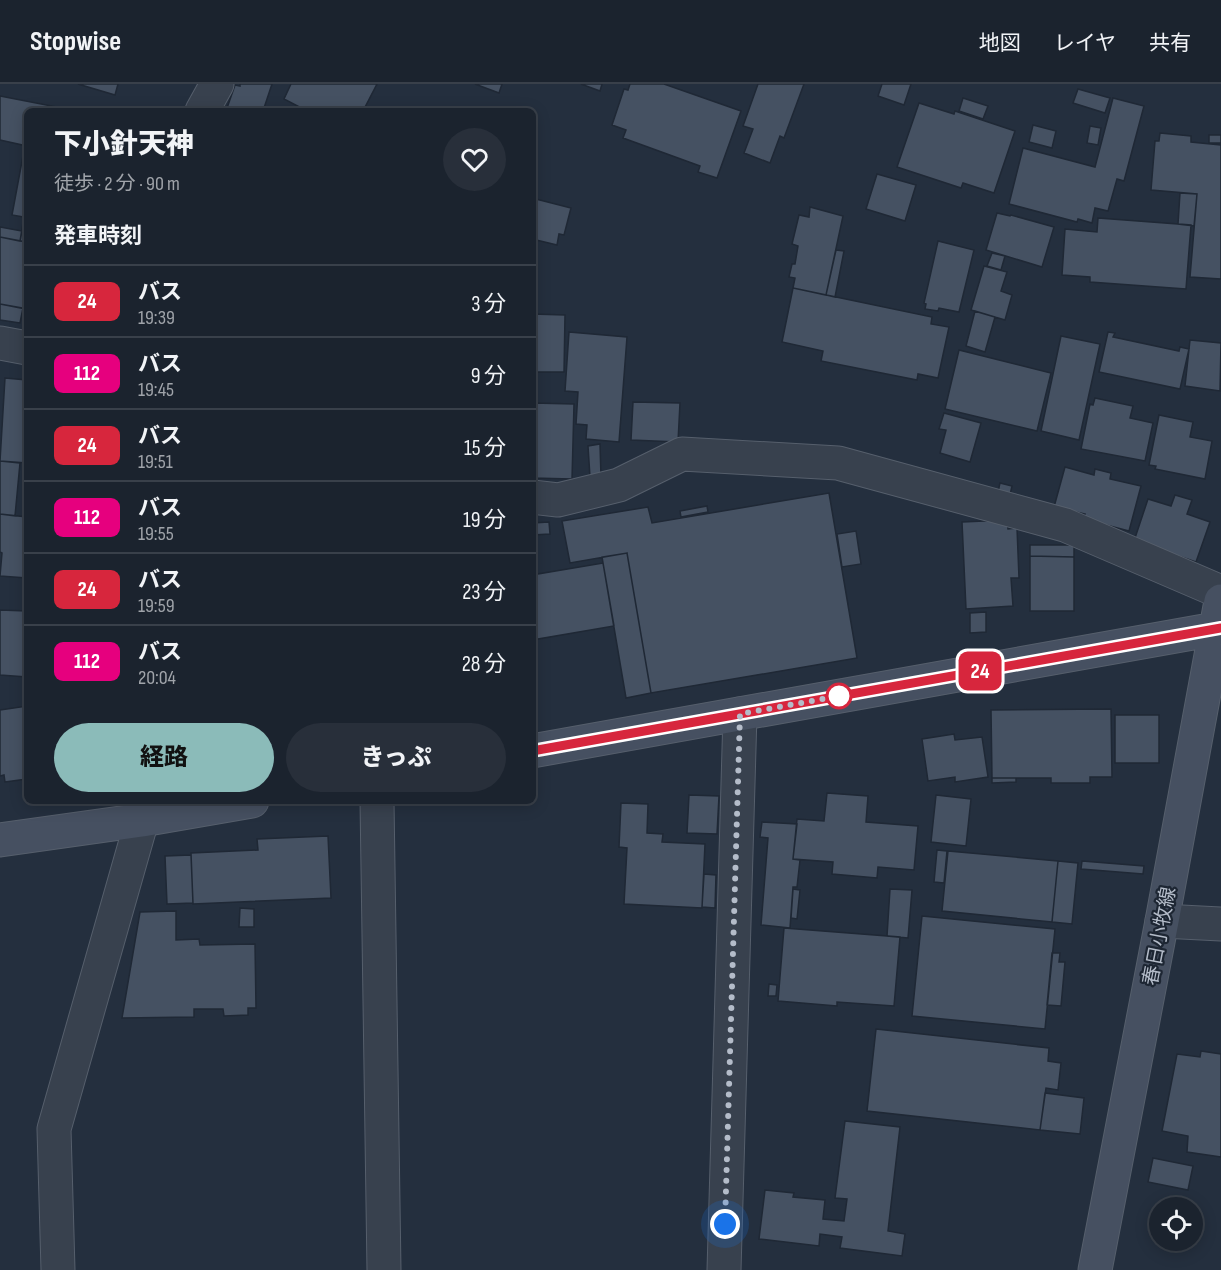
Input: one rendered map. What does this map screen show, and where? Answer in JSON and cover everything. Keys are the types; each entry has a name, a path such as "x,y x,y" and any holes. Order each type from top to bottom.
{"main road":[{"path":"536,750 740,714 1219,619"},
{"name":"春日小牧線","path":"1095,1270 1219,619"},
{"path":"0,840 148,811 221,804"}],"street":[{"path":"204,108 217,84"},
{"path":"0,343 24,347"},
{"path":"536,497 558,500 619,485 682,454 838,463 1065,525 1221,592"},
{"path":"724,1270 740,714"},
{"path":"377,804 384,1270"},
{"path":"58,1270 54,1129 148,811"},
{"path":"1162,921 1221,924"}],"building":[{"path":"78,84 118,84 115,95"},
{"path":"240,84 272,84 264,108 227,108 235,85 240,86"},
{"path":"291,84 377,84 365,108 301,108 284,99"},
{"path":"475,84 502,84 499,93"},
{"path":"581,84 602,84 600,91"},
{"path":"630,84 664,84 741,111 717,178 698,172 700,166 623,138 626,130 612,125 624,89 628,90"},
{"path":"758,84 804,84 784,138 780,136 770,163 744,153 753,129 743,126"},
{"path":"882,84 911,84 904,105 878,96"},
{"path":"1078,89 1110,98 1105,113 1073,103"},
{"path":"0,96 62,108 24,108 24,145 0,140"},
{"path":"963,98 988,106 983,119 959,111"},
{"path":"1113,98 1144,106 1124,181 1117,179 1108,211 1095,208 1092,223 1078,219 1077,222 1009,204 1023,148 1095,167"},
{"path":"919,103 954,114 955,111 1015,131 994,193 963,183 961,188 897,167"},
{"path":"1033,125 1056,131 1052,148 1029,142"},
{"path":"1090,126 1101,128 1098,145 1087,143"},
{"path":"1160,133 1191,136 1191,142 1221,145 1221,279 1190,277 1197,194 1151,190 1155,141 1159,141"},
{"path":"1209,135 1221,135 1221,143 1209,143"},
{"path":"24,150 24,217 12,215"},
{"path":"877,174 916,185 905,221 866,209"},
{"path":"1180,193 1197,194 1194,226 1178,224"},
{"path":"536,199 571,208 564,235 559,234 557,245 536,240"},
{"path":"810,207 843,216 826,295 793,288 795,278 789,277 792,264 795,264 798,246 792,244 799,215 809,217"},
{"path":"997,213 1054,227 1042,267 986,250"},
{"path":"24,217 24,242 20,241"},
{"path":"1098,218 1191,225 1186,289 1090,282 1090,277 1062,275 1065,229 1097,232"},
{"path":"0,227 22,231 20,241 0,237"},
{"path":"0,237 24,241 24,309 0,304"},
{"path":"938,241 974,250 959,312 939,308 938,311 925,309 926,304 924,303"},
{"path":"836,250 844,251 835,297 826,295"},
{"path":"992,253 1005,256 1001,270 987,266"},
{"path":"984,266 1007,272 1001,291 1012,295 1005,320 971,310"},
{"path":"793,288 932,317 931,324 949,327 938,378 918,374 917,380 821,361 823,351 782,342"},
{"path":"0,304 23,308 20,323 0,320"},
{"path":"975,311 995,317 985,352 966,346"},
{"path":"536,314 565,315 564,372 536,372"},
{"path":"569,332 627,337 619,442 586,439 587,425 576,424 578,392 565,391"},
{"path":"1108,332 1115,333 1113,337 1179,351 1180,347 1189,349 1180,389 1099,372"},
{"path":"1061,336 1100,344 1079,440 1041,431"},
{"path":"1190,340 1221,343 1220,391 1185,386"},
{"path":"959,350 1051,373 1037,431 945,409"},
{"path":"5,378 24,380 24,463 0,461"},
{"path":"1095,398 1133,406 1130,418 1153,423 1145,461 1081,449 1090,404 1093,405"},
{"path":"633,402 680,403 678,442 631,440"},
{"path":"536,403 574,404 572,479 536,478"},
{"path":"944,413 981,423 970,462 940,453 946,430 939,429"},
{"path":"1159,415 1193,422 1190,437 1212,441 1205,479 1155,469 1156,466 1149,465"},
{"path":"600,444 601,477 590,477 588,446"},
{"path":"0,461 20,463 15,516 0,514"},
{"path":"1065,467 1094,475 1095,469 1111,473 1110,479 1141,486 1129,531 1083,519 1085,514 1054,507"},
{"path":"1000,483 1012,486 1010,495 998,492"},
{"path":"829,493 857,658 651,693 627,553 570,563 562,521 648,507 652,523"},
{"path":"1175,495 1192,500 1187,514 1210,522 1196,562 1134,541 1148,499 1171,506"},
{"path":"707,506 708,512 681,517 680,511"},
{"path":"0,514 24,517 24,578 0,576 2,553 0,552"},
{"path":"1007,520 1008,529 1017,528 1019,578 1011,578 1013,606 966,609 962,522"},
{"path":"549,522 550,534 536,535 536,523"},
{"path":"856,531 861,564 842,567 837,534"},
{"path":"1030,545 1074,545 1074,557 1030,556"},
{"path":"627,553 651,693 626,698 602,557"},
{"path":"1030,556 1074,557 1074,611 1030,611"},
{"path":"603,563 614,626 536,639 536,574"},
{"path":"0,610 24,611 24,677 0,675"},
{"path":"986,612 986,632 970,633 970,613"},
{"path":"24,706 24,779 5,782 4,775 0,776 0,710"},
{"path":"1111,709 1112,777 1090,777 1090,783 1051,783 1051,778 992,778 991,710"},
{"path":"1115,715 1159,715 1159,763 1115,763"},
{"path":"954,734 955,740 982,737 988,777 955,782 955,777 928,781 922,739"},
{"path":"992,778 1016,778 1016,782 992,783"},
{"path":"827,793 868,796 866,822 918,826 914,870 878,867 877,878 832,874 833,862 793,859 797,819 824,821"},
{"path":"689,795 719,796 717,834 687,833"},
{"path":"936,795 971,799 966,846 931,842"},
{"path":"621,803 648,804 647,833 663,834 662,842 705,844 702,908 624,904 627,848 619,847"},
{"path":"762,822 797,824 793,859 800,860 797,887 793,887 790,928 761,925 768,838 760,837"},
{"path":"328,836 331,898 193,904 191,853 258,850 257,839"},
{"path":"937,850 947,851 944,883 934,882"},
{"path":"948,851 1058,861 1052,922 942,911"},
{"path":"191,855 193,903 167,904 165,856"},
{"path":"1058,861 1078,863 1072,924 1052,922"},
{"path":"1082,861 1144,866 1143,874 1081,869"},
{"path":"704,874 716,875 715,908 702,907"},
{"path":"793,889 800,890 797,919 791,918"},
{"path":"890,889 912,890 908,938 887,936"},
{"path":"240,908 254,909 254,927 239,927"},
{"path":"176,911 176,940 199,939 200,945 255,944 256,1008 248,1008 248,1015 224,1016 223,1009 194,1009 194,1017 122,1018 140,912"},
{"path":"922,916 1055,929 1045,1029 912,1016"},
{"path":"784,928 900,937 894,1006 837,1002 837,1006 778,1001"},
{"path":"1052,953 1060,953 1059,962 1065,962 1061,1006 1047,1005"},
{"path":"769,984 777,985 776,996 768,996"},
{"path":"876,1029 1049,1048 1048,1061 1061,1063 1058,1090 1046,1088 1040,1130 867,1111"},
{"path":"1201,1051 1221,1054 1221,1157 1187,1152 1188,1136 1162,1131 1177,1054 1200,1057"},
{"path":"1045,1093 1084,1098 1080,1134 1040,1130"},
{"path":"845,1121 900,1127 888,1231 905,1234 902,1256 840,1248 842,1237 820,1234 819,1246 759,1239 765,1190 794,1193 793,1197 825,1200 823,1219 844,1221 847,1199 835,1198"},
{"path":"1153,1158 1193,1166 1188,1190 1148,1182"}],"bus line":[{"name":"24","path":"536,750 1221,628"}],"route":[{"path":"725,1224 740,714 839,696"}]}
